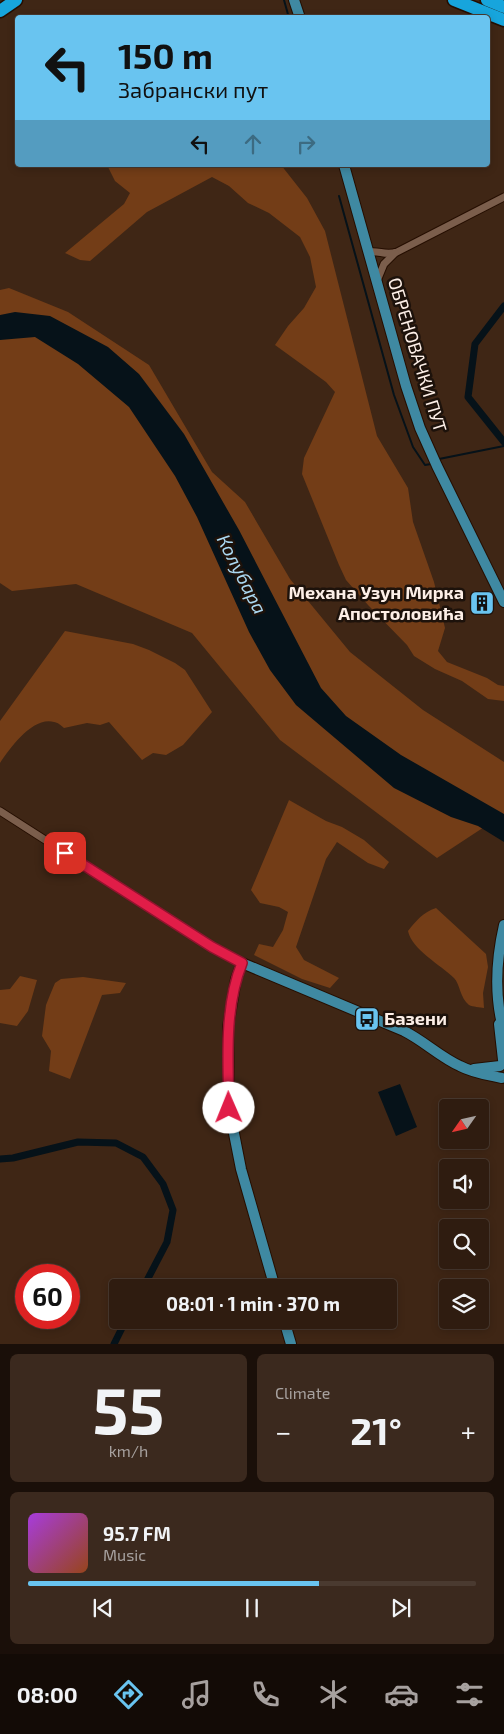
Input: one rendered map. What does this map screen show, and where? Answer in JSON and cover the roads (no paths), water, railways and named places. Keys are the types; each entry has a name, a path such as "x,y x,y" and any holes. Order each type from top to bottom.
{"highway":[{"path":"0,11 16,0"},
{"path":"454,0 504,20"},
{"path":"487,0 504,7"}],"main road":[{"path":"294,0 299,15"},
{"name":"ОБРЕНОВАЧКИ ПУТ","path":"345,167 406,386 420,428 434,462 504,602"},
{"path":"503,1079 499,1072 502,1061 497,980 498,958 504,925"},
{"path":"272,1279 241,1169 229,1108 228,1027 234,987 242,963 419,1038 454,1063 470,1070 503,1079"},
{"path":"500,1018 504,1032"},
{"path":"470,1070 502,1061"},
{"path":"287,1329 291,1344"}],"street":[{"path":"377,282 384,264 397,252 504,197"},
{"path":"369,252 386,254 397,252"},
{"path":"0,810 212,947 242,963"}],"water":[{"name":"Колубара","path":"15,312 50,316 108,347 139,374 184,434 239,530 321,688 346,716 401,755 504,814 504,842 478,826 451,817 394,788 296,705 270,670 249,632 197,517 175,476 129,407 78,364 35,337 0,340 0,315"},
{"path":"400,1084 417,1127 396,1136 378,1092"}],"waterway":[{"path":"284,0 288,15"},
{"path":"339,196 394,395 413,447 425,465 431,464"},
{"path":"504,306 475,344 468,397 504,442"},
{"path":"439,459 504,446"},
{"path":"0,1159 13,1158 78,1142 116,1143 143,1157 163,1184 173,1210 167,1242 148,1279"},
{"path":"114,1344 122,1329"}],"place":[{"name":"Механа Узун Мирка Апостоловића","path":"482,603"},
{"name":"Базени","path":"367,1019"}]}
